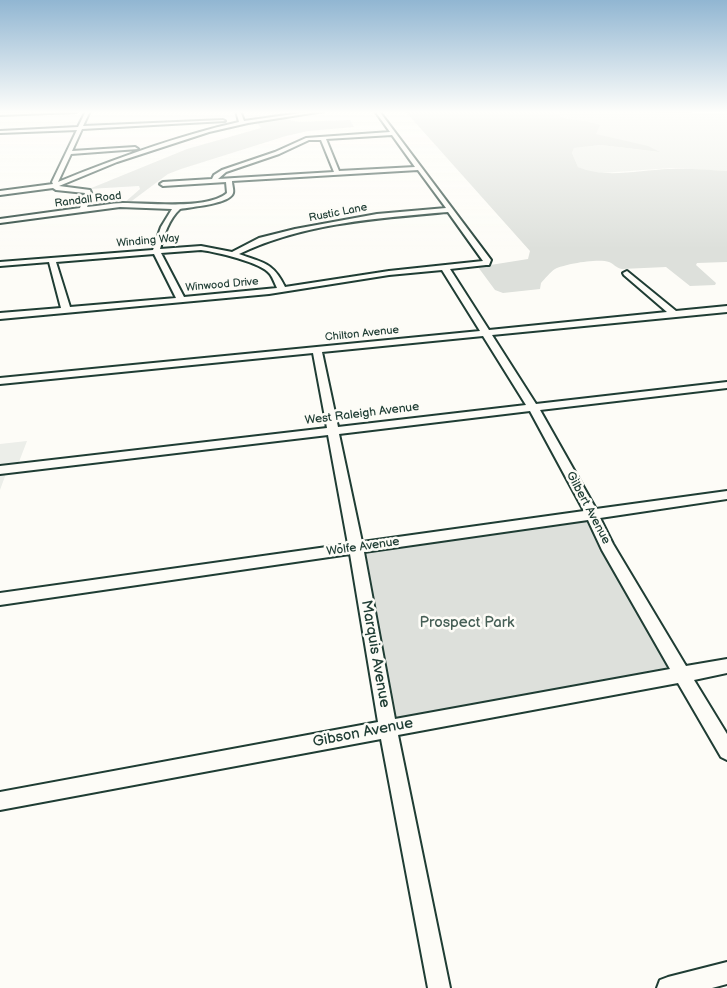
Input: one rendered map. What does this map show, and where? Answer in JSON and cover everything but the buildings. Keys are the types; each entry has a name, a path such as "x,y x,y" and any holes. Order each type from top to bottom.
{"street":[{"path":"57,185 55,182 66,157"},
{"path":"0,193 57,185 129,157"},
{"path":"214,181 216,176 224,171 265,157"},
{"path":"330,157 336,173"},
{"path":"412,157 451,210"},
{"path":"163,184 420,168"},
{"name":"Randall Road","path":"0,221 134,205 178,207 225,198 229,195 229,180"},
{"path":"49,187 88,191 89,195 83,210"},
{"path":"178,207 174,210 156,251 181,300"},
{"name":"Rustic Lane","path":"233,254 269,237 304,229 376,216 451,210"},
{"name":"Winwood Drive","path":"0,316 282,290 366,276 480,265 488,262 451,210"},
{"name":"Winding Way","path":"0,264 209,248 233,254 271,269 282,290"},
{"path":"52,260 66,310"},
{"name":"Gilbert Avenue","path":"445,268 532,408 593,514 608,546 727,751"},
{"path":"627,273 674,314"},
{"path":"722,310 727,319"},
{"name":"Chilton Avenue","path":"0,381 722,310"},
{"name":"Marquis Avenue","path":"317,350 439,988"},
{"name":"West Raleigh Avenue","path":"0,470 727,385"},
{"name":"Wolfe Avenue","path":"0,599 727,495"},
{"name":"Gibson Avenue","path":"0,801 727,666"},
{"path":"668,988 727,973"}],"shaded area":[{"path":"574,157 727,157 727,171 672,168 601,173 588,172 578,167"},
{"path":"27,441 17,467 8,468 0,490 0,444"}],"green space":[{"path":"167,157 219,157 168,174 129,203 124,203 140,189 139,186 89,189"},
{"path":"446,157 574,157 578,167 600,173 676,169 727,171 727,262 697,263 696,265 716,283 715,285 690,286 666,267 622,269 609,262 590,261 555,269 541,283 540,289 503,293 495,290 478,267 528,259 530,251"},
{"name":"Prospect Park","path":"593,514 684,674 388,729 356,548"}]}
